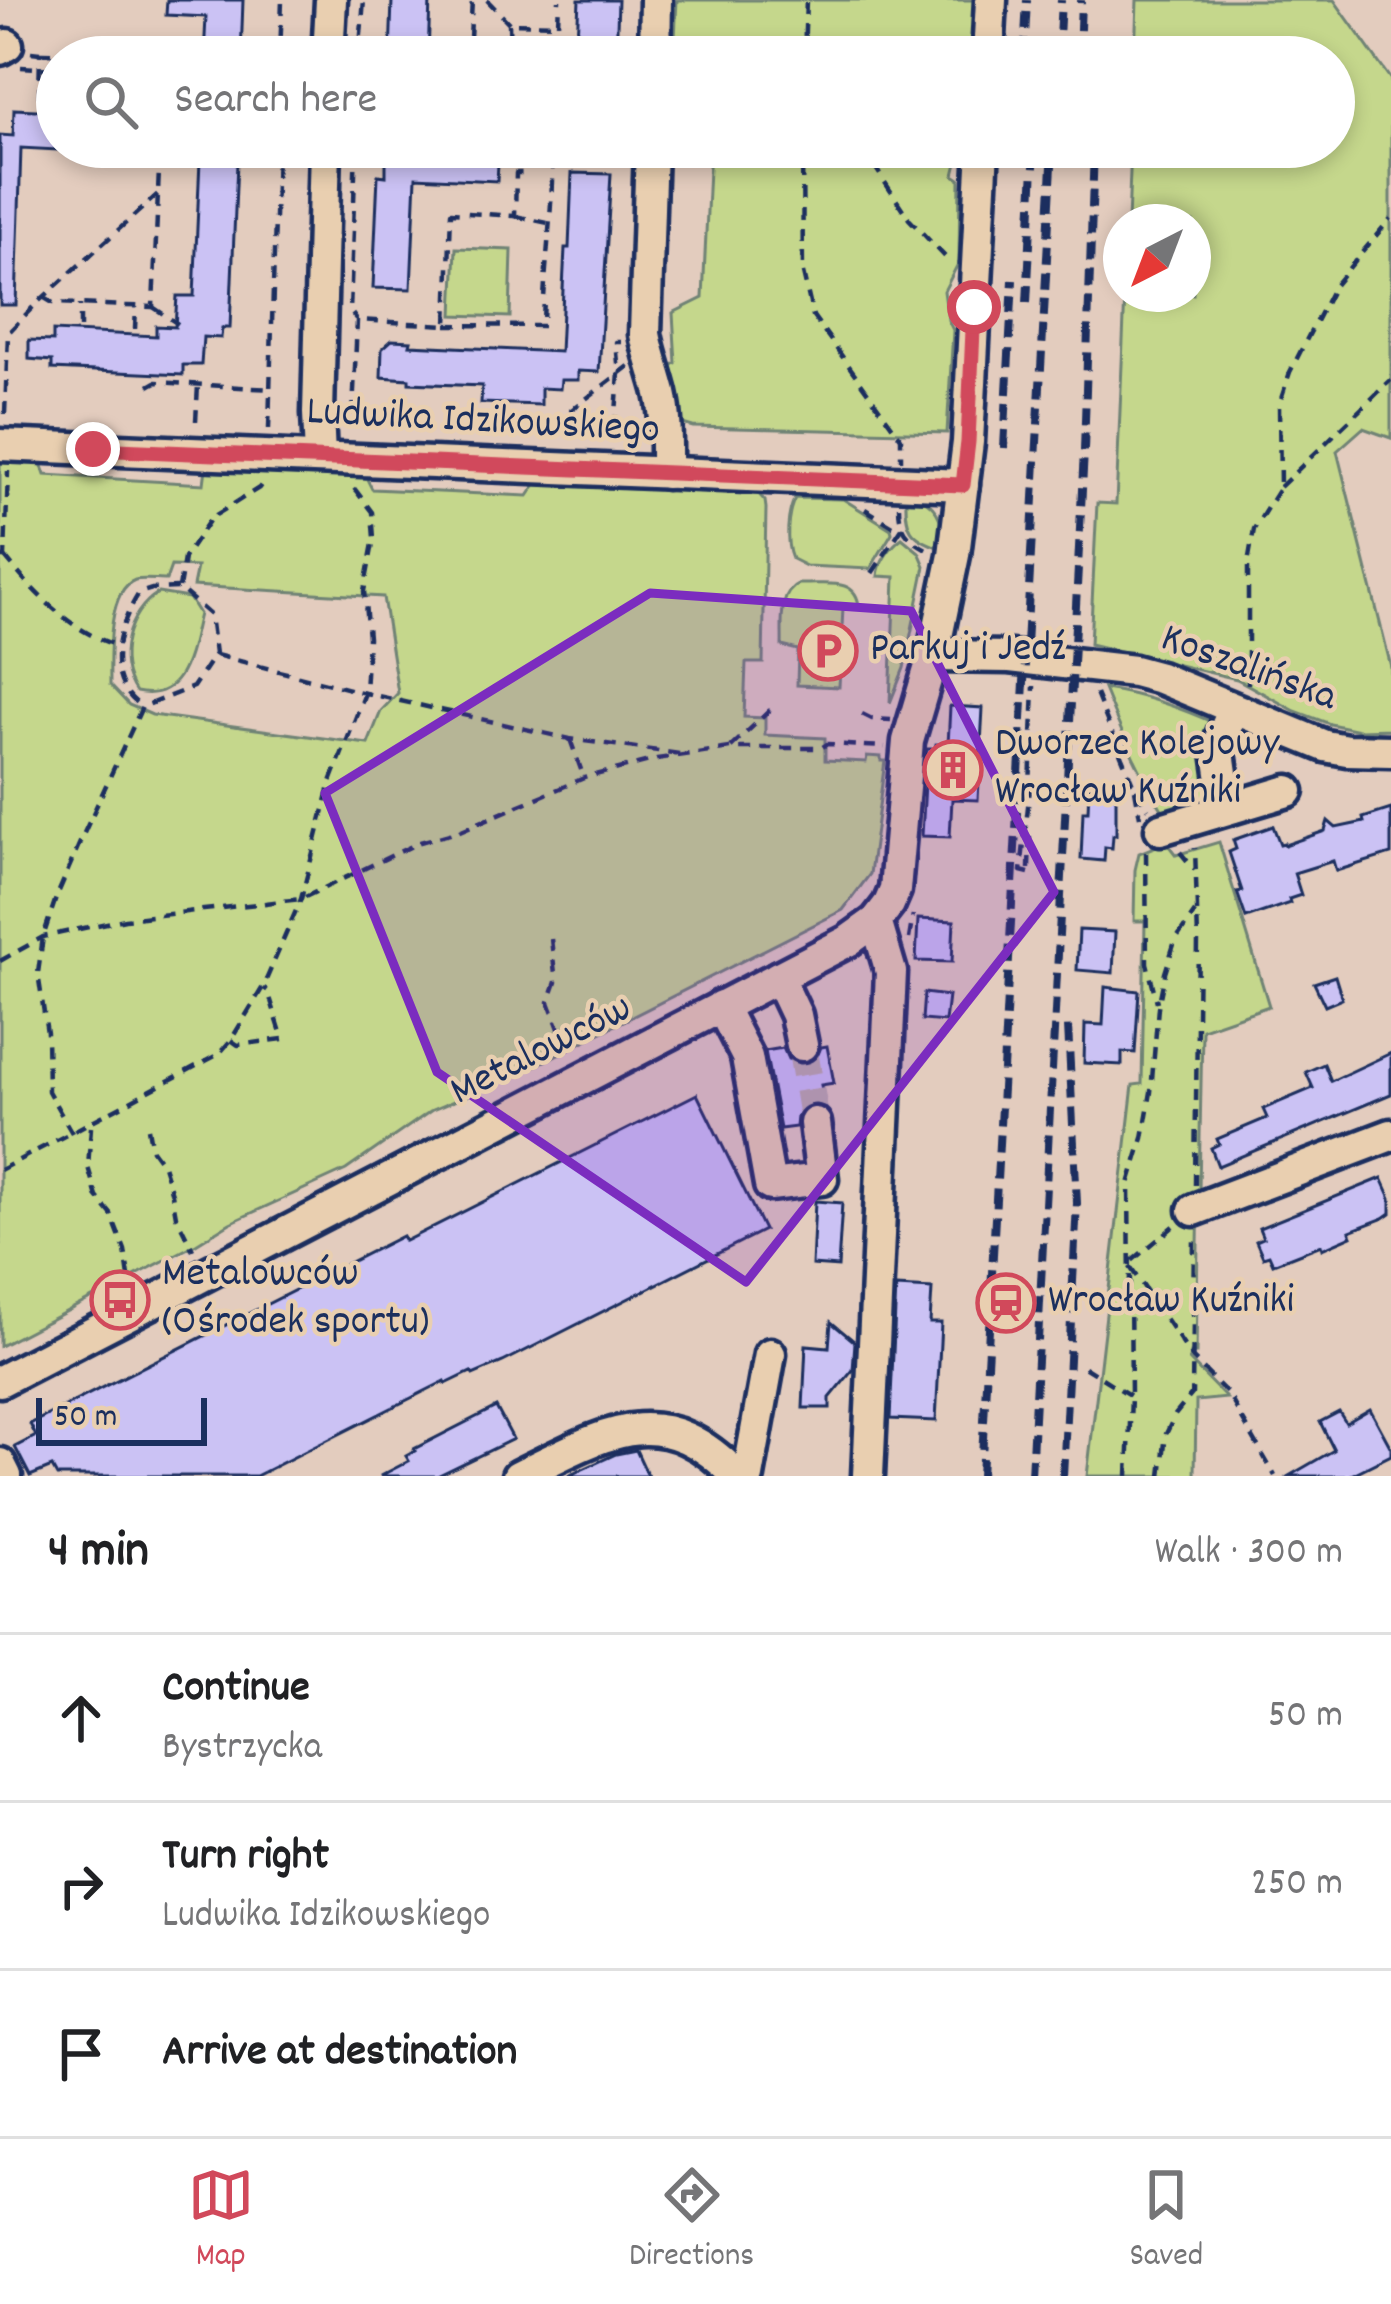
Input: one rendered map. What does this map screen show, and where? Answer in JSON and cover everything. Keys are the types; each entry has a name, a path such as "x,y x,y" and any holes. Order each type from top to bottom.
{"street":[{"path":"329,36 331,0"},
{"path":"655,36 656,0"},
{"path":"989,36 991,0"},
{"path":"324,168 318,413 333,457"},
{"path":"651,168 647,347 661,393 666,473"},
{"path":"868,1476 891,972 876,921 895,890 908,741 933,656 954,555 968,442 981,168"},
{"name":"Ludwika Idzikowskiego","path":"5,446 963,485"},
{"name":"Koszalińska","path":"933,656 995,656 1134,670 1324,746 1391,751"},
{"path":"1233,807 1222,780 1217,746 1239,711"},
{"path":"1159,829 1288,791"},
{"name":"Metalowców","path":"0,1381 848,941 876,921"},
{"path":"778,977 796,1015 802,1045"},
{"path":"721,1006 746,1058 770,1184 822,1179 815,1123"},
{"path":"1194,1210 1391,1135"},
{"path":"748,1476 770,1354"},
{"path":"518,1476 590,1441 638,1427 670,1430 702,1445 737,1476"},
{"path":"0,1464 6,1476"}],"path":[{"path":"361,36 364,0"},
{"path":"471,36 472,0"},
{"path":"487,0 509,23 509,36"},
{"path":"509,23 557,24 559,0"},
{"path":"805,36 806,0"},
{"path":"280,36 281,1"},
{"path":"7,53 36,62"},
{"path":"153,307 159,168"},
{"path":"269,444 276,168"},
{"path":"353,415 357,320 350,311 355,168"},
{"path":"515,217 516,173 525,173 525,168"},
{"path":"357,320 543,326 553,168"},
{"path":"802,168 803,273 813,316 901,438"},
{"path":"876,168 909,219 957,268"},
{"path":"5,414 8,333 158,194"},
{"path":"447,325 451,212 548,223"},
{"path":"1280,487 1279,405 1290,372 1334,286 1391,218"},
{"path":"43,297 53,303 153,307 178,323"},
{"path":"80,305 80,328"},
{"path":"135,329 136,307"},
{"path":"616,427 616,342 647,347"},
{"path":"553,424 647,347"},
{"path":"1239,711 1249,676 1248,563 1254,529 1280,487 1391,380"},
{"path":"149,386 156,382 271,388"},
{"path":"196,421 198,385"},
{"path":"5,446 2,557 34,592 94,640 119,646"},
{"path":"0,1170 219,1054 262,987 301,899 331,782 365,693 364,591 374,538 372,512 333,457"},
{"path":"179,588 184,558 211,518 259,488 268,475"},
{"path":"899,494 902,528 916,544 941,553"},
{"path":"869,578 902,528"},
{"path":"72,1133 48,1090 47,1033 38,973 44,937 56,898 142,707 193,687 215,654 210,614 179,588 139,592 126,612 116,674 127,697 142,707"},
{"path":"215,654 570,739 685,754"},
{"path":"1030,833 1029,871 1022,872 1034,681"},
{"path":"1093,685 1135,788 1159,829 1196,871"},
{"path":"730,748 770,710"},
{"path":"1,958 44,937 125,919 301,899 420,842 457,832 584,778 657,759 730,748 821,748 827,744 890,748 893,720 862,714"},
{"path":"570,739 584,778"},
{"path":"1135,788 1159,829 1147,963 1159,1007"},
{"path":"1159,829 1195,837 1198,910 1192,1394 1166,1434 1161,1476"},
{"path":"1128,1476 1129,1184 1143,1138 1159,1007 1175,941 1198,910"},
{"path":"551,939 556,982 548,1001 570,1058"},
{"path":"231,1040 238,1045 283,1039 268,992 262,987"},
{"path":"90,1126 88,1167 97,1197 111,1214 125,1250 131,1289"},
{"path":"148,1127 176,1216 196,1255"},
{"path":"1128,1264 1194,1210"},
{"path":"1128,1264 1193,1359 1228,1394 1275,1476"},
{"path":"1084,1367 1131,1396"}],"highlighted area":[{"path":"650,593 911,611 1054,892 746,1282 437,1072 325,793"}],"green space":[{"path":"677,0 978,0 975,36 675,36"},
{"path":"1137,0 1334,0 1391,80 1391,438 1363,428 1337,451 1391,667 1391,729 1359,730 1295,711 1237,679 1090,644 1097,503 1116,504 1124,312 1211,312 1211,204 1129,204 1130,168 1355,168 1355,36 1136,36"},
{"path":"709,168 956,168 954,175 960,179 959,262 944,291 953,330 947,433 679,423 661,372 676,363 673,313 703,298"},
{"path":"456,248 512,250 510,317 453,315"},
{"path":"0,459 40,460 45,475 204,484 206,468 364,473 372,489 528,496 539,480 754,489 766,508 763,663 746,663 744,717 765,718 765,735 825,738 825,760 866,762 867,756 885,761 870,874 843,910 523,1072 432,1110 346,1170 230,1223 0,1346","holes":["171,566 197,567 193,586 383,597 398,693 381,711 368,744 152,715 129,705 110,685 112,628 119,598 135,580 166,580"]},
{"path":"906,495 925,501 937,512 941,548 911,530"},
{"path":"795,498 843,499 891,529 870,569 806,566 792,559 788,528"},
{"path":"902,538 919,552 925,566 904,668 890,703 895,577 878,576 886,555"},
{"path":"799,584 838,584 857,598 859,608 843,608 839,687 797,685 798,650 782,646 782,620 787,595"},
{"path":"158,593 189,598 199,614 176,681 153,693 136,692 126,666 127,638 138,612"},
{"path":"1104,689 1163,703 1219,725 1220,794 1204,809 1168,819"},
{"path":"1166,842 1176,855 1219,842 1269,1006 1202,1029 1196,1353 1190,1353 1189,1360 1226,1398 1196,1401 1195,1476 1087,1476 1133,1085 1142,1084 1145,921 1134,921 1135,870 1139,853"}],"building":[{"path":"167,0 243,0 242,36 205,36 206,17 166,15"},
{"path":"392,0 430,0 429,36 391,36"},
{"path":"579,0 618,0 617,36 577,36"},
{"path":"14,109 36,110 36,149 21,148 16,305 0,305 0,135 13,136"},
{"path":"200,168 237,168 230,328 222,328 221,338 203,337 201,365 183,365 183,375 52,369 52,361 29,359 29,340 53,341 53,331 156,336 156,326 175,327 177,296 194,296"},
{"path":"386,168 498,168 497,181 416,177 411,289 373,288 378,175 386,176"},
{"path":"572,173 611,174 599,372 578,371 578,380 561,380 560,389 541,388 541,405 481,403 482,386 381,377 382,349 392,340 411,341 410,345 560,352"},
{"name":"Dworzec Kolejowy Wrocław Kuźniki","path":"950,706 983,708 978,800 952,799 950,837 922,836 927,749 948,745"},
{"path":"1089,787 1116,788 1116,835 1112,848 1105,847 1104,861 1081,859"},
{"path":"1391,809 1391,854 1336,871 1333,861 1294,873 1301,895 1246,918 1229,852 1236,849 1233,840 1273,826 1280,844 1285,845 1325,831 1328,821 1336,828"},
{"path":"918,919 954,921 952,962 916,961"},
{"path":"1079,930 1115,932 1113,973 1077,970"},
{"path":"1335,976 1342,999 1325,1006 1314,983"},
{"path":"1105,987 1139,991 1135,1053 1122,1052 1122,1065 1084,1063 1085,1024 1103,1025"},
{"path":"924,993 948,996 945,1022 922,1020"},
{"path":"827,1046 834,1083 821,1085 825,1106 804,1107 796,1127 780,1129 765,1051 783,1048 788,1059 805,1064"},
{"path":"1391,1053 1391,1094 1218,1166 1211,1148 1219,1144 1217,1139 1267,1118 1263,1109 1313,1088 1306,1072 1324,1064 1331,1081"},
{"path":"697,1094 764,1230 503,1362 445,1381 256,1476 57,1476 52,1467 30,1476 15,1447 36,1436 30,1424"},
{"path":"1382,1178 1391,1198 1391,1213 1384,1218 1322,1249 1321,1245 1273,1264 1269,1255 1263,1257 1256,1241 1263,1238 1259,1228"},
{"path":"815,1201 842,1203 838,1267 812,1265"},
{"path":"896,1287 932,1289 930,1323 941,1323 936,1421 890,1419"},
{"path":"831,1322 855,1342 853,1370 830,1398 830,1408 803,1408 806,1345 829,1347"},
{"path":"496,1407 513,1439 437,1476 380,1476 409,1461 406,1456 414,1449"},
{"path":"1370,1409 1391,1455 1349,1476 1289,1476 1334,1450 1320,1422 1339,1412 1346,1423"},
{"path":"636,1450 648,1476 568,1476 616,1454"}],"tunnel":[{"path":"802,1045 815,1123"}],"railway":[{"path":"1025,36 1027,0"},
{"path":"1059,36 1061,0"},
{"path":"1080,36 1081,0"},
{"path":"1027,303 1034,168"},
{"path":"981,1476 1052,168"},
{"path":"1031,1476 1084,451 1093,168"},
{"path":"1004,448 1013,280"},
{"path":"1063,1476 1077,1203 1068,1026"}],"place":[{"name":"Parkuj i Jedź","path":"828,651"},
{"name":"Dworzec Kolejowy Wrocław Kuźniki","path":"953,770"},
{"name":"Metalowców (Ośrodek sportu)","path":"120,1300"},
{"name":"Wrocław Kuźniki","path":"1006,1303"}],"route":[{"path":"93,449 963,485 974,307"}]}
